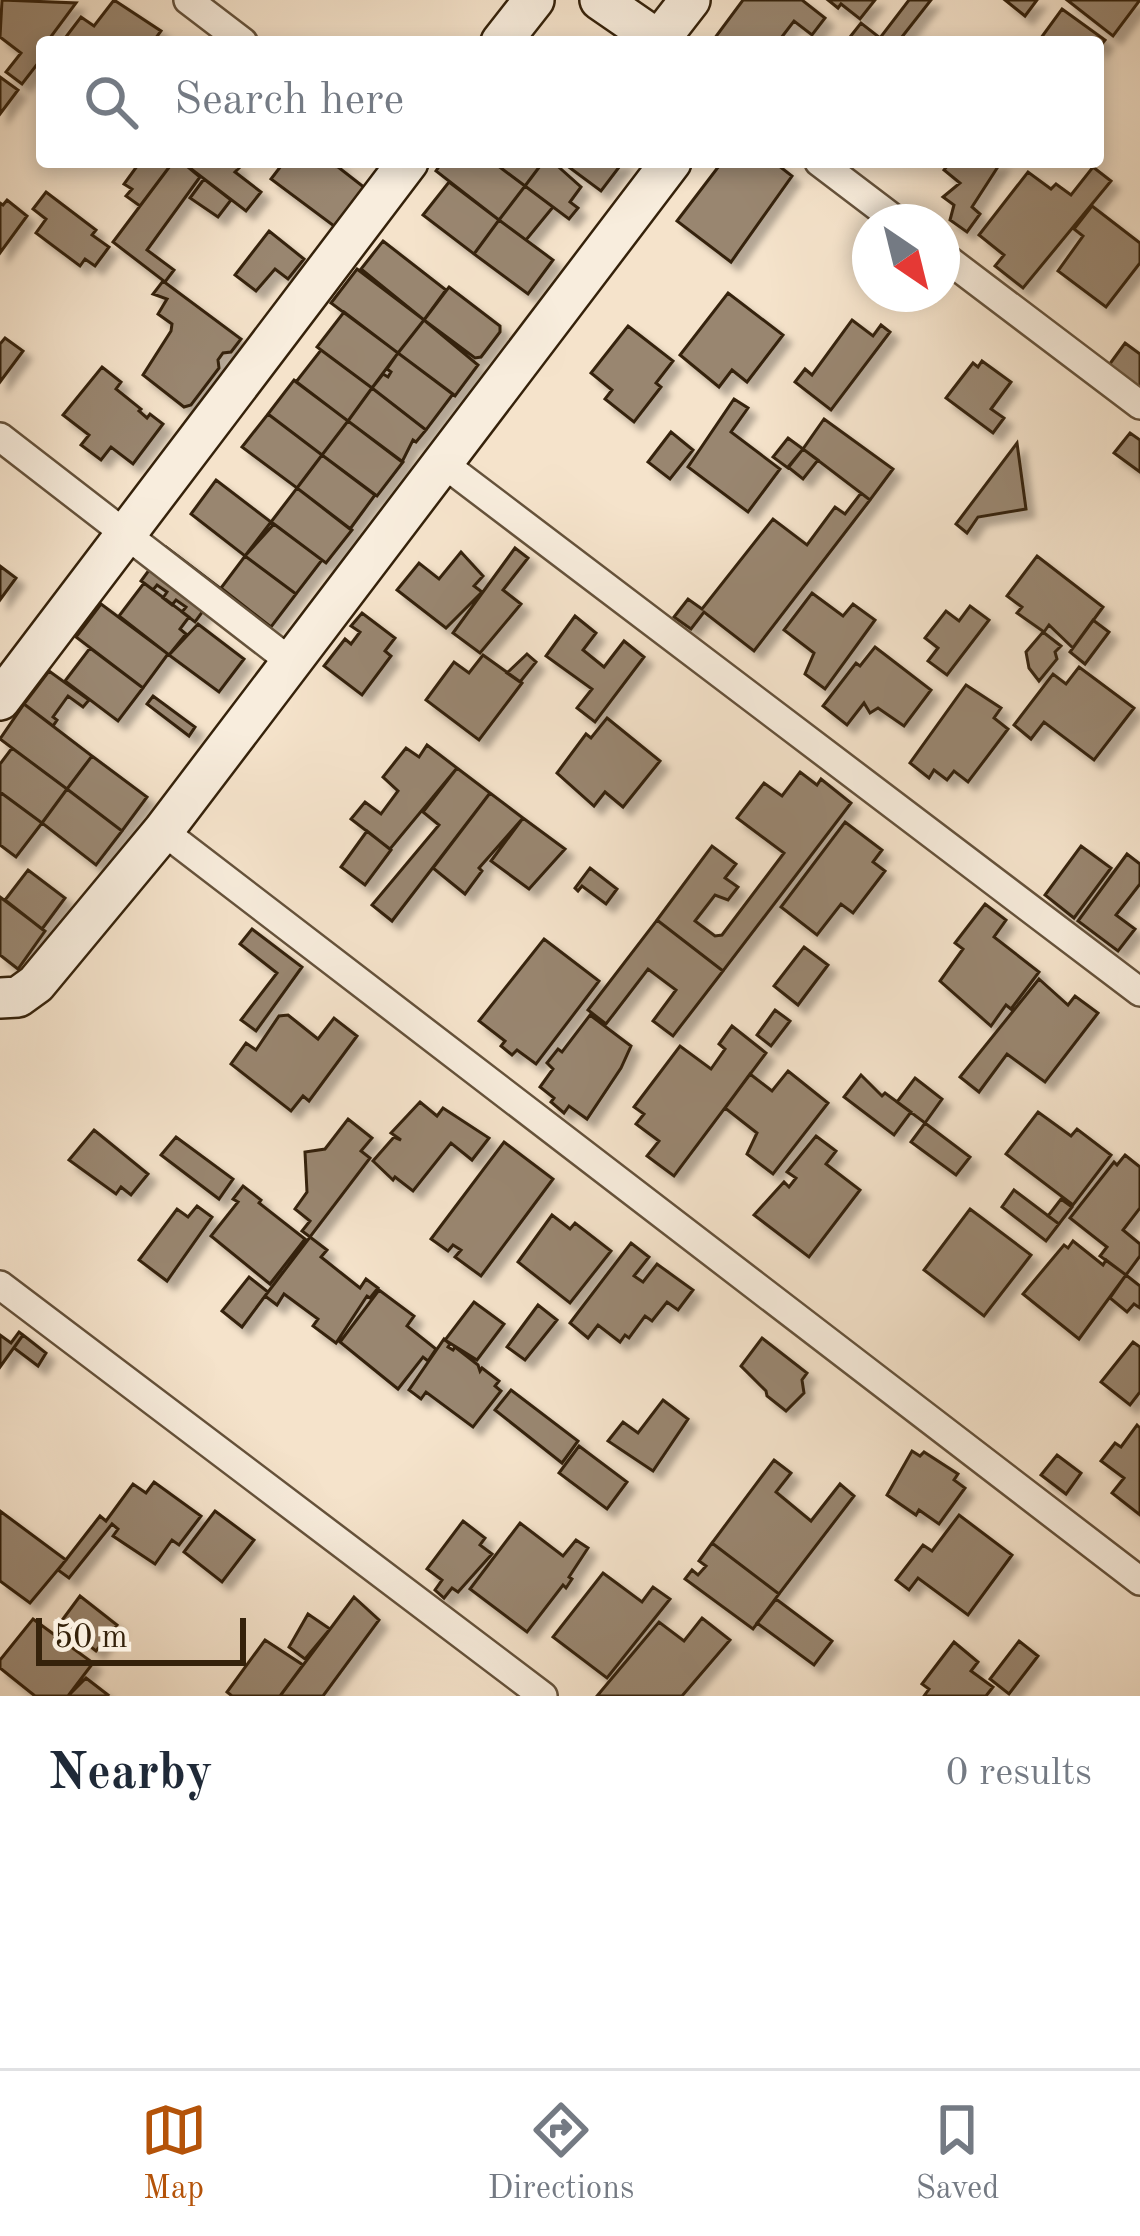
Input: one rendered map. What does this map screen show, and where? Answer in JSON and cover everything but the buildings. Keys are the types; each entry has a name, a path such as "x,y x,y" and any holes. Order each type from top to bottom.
{"street":[{"path":"188,0 235,36"},
{"path":"506,36 534,0"},
{"path":"664,36 690,0"},
{"path":"619,4 654,36"},
{"path":"0,700 401,168"},
{"path":"0,998 18,997 36,984 163,831 666,168"},
{"path":"827,168 874,204"},
{"path":"960,269 1140,405"},
{"path":"0,437 291,662"},
{"path":"444,464 1140,992"},
{"path":"163,831 1140,1581"},
{"path":"0,1286 543,1696"}]}
